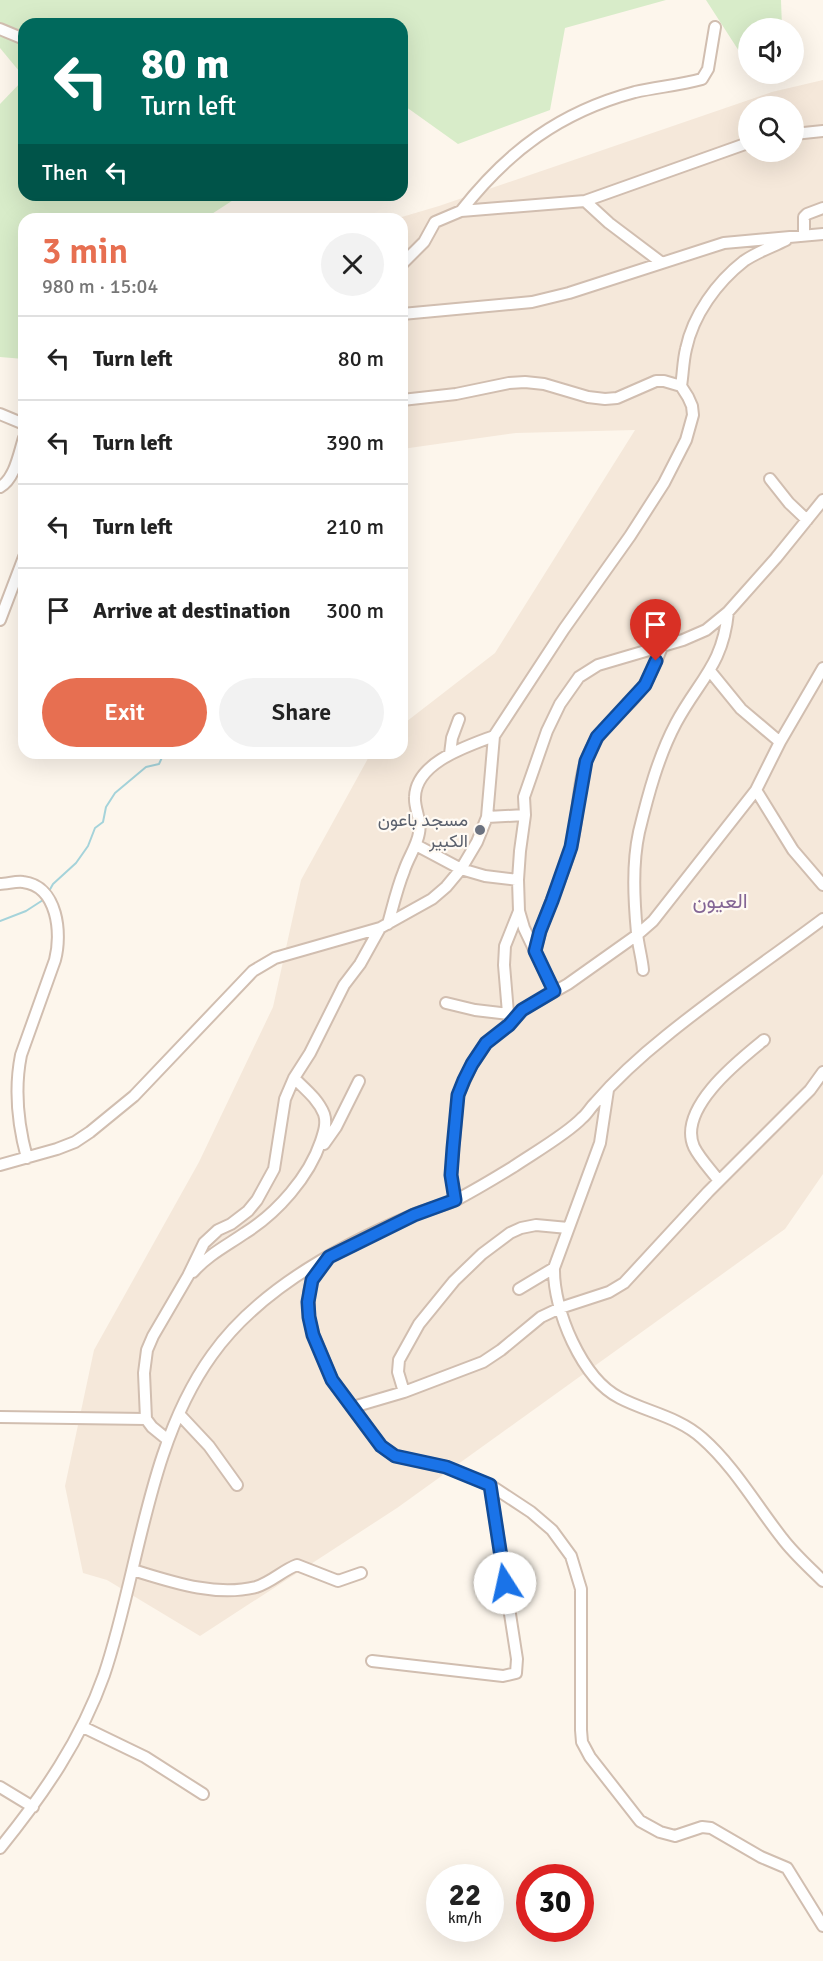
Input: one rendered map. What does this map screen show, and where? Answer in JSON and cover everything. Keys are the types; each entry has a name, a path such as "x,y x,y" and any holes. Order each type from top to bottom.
{"street":[{"path":"461,211 474,194 517,150 576,113 627,94 702,79 708,69 715,27"},
{"path":"0,29 18,36"},
{"path":"804,133 823,131"},
{"path":"408,259 417,251 435,222 461,211 522,204 585,201 738,146"},
{"path":"585,201 609,223 662,263"},
{"path":"804,235 804,218 807,214 823,208"},
{"path":"408,313 532,302 569,293 724,243 823,234"},
{"path":"681,386 686,349 702,308 744,261 792,237"},
{"path":"0,1165 75,1142 90,1132 134,1096 253,971 275,958 384,926 432,899 446,887 461,869 477,842 487,817 494,736 564,629 630,536 679,456 693,415 688,397 681,386 672,382 656,381 616,398 605,399 525,382 408,399"},
{"path":"0,414 18,422"},
{"path":"0,487 5,484 12,473 18,456"},
{"path":"770,479 789,503 807,520"},
{"path":"554,991 519,911 518,880 525,815 524,797 547,731 567,692 579,677 598,665 696,636 706,630 728,612 823,500"},
{"path":"0,620 18,574"},
{"path":"644,970 637,935 635,863 642,817 667,741 686,706 710,671 722,646 728,612"},
{"path":"535,951 540,931 571,847 581,781 588,756 597,737 645,685 663,645"},
{"path":"455,1200 451,1175 458,1095 472,1064 486,1043 509,1019 568,984 653,921 756,790 780,742 823,668"},
{"path":"710,671 746,715 780,742"},
{"path":"450,754 452,738 459,719"},
{"path":"168,1440 157,1432 146,1419 144,1373 147,1350 153,1335 204,1244 218,1230 231,1224 248,1211 257,1200 274,1169 285,1099 294,1078 344,985 384,926 404,869 416,845 420,825 415,793 426,771 450,754 494,736"},
{"path":"756,790 793,850 823,885"},
{"path":"487,817 525,815"},
{"path":"416,845 461,869 485,876 518,880"},
{"path":"0,884 23,882 37,887 51,902 58,934 59,946 55,960 19,1068 19,1129 27,1158"},
{"path":"509,1019 504,965 505,946 519,911"},
{"path":"0,1848 33,1807 83,1727 107,1665 168,1440 199,1374 212,1354 245,1317 280,1287 329,1257 414,1215 455,1200 512,1167 581,1120 608,1090 668,1035 823,919"},
{"path":"446,1002 509,1019"},
{"path":"719,1180 693,1145 694,1113 720,1080 764,1040"},
{"path":"353,1407 404,1392 483,1362 535,1322 560,1308 601,1296 624,1282 719,1180 810,1090 823,1072"},
{"path":"294,1078 324,1114 325,1129 316,1154"},
{"path":"188,1276 206,1258 269,1215 300,1179 336,1127 359,1081"},
{"path":"608,1090 600,1143 554,1268 560,1308 573,1342 584,1362 601,1384 616,1396 679,1423 703,1439 751,1496 783,1540 823,1581"},
{"path":"404,1392 398,1372 399,1360 419,1324 454,1281 482,1254 510,1233 536,1225 568,1228"},
{"path":"329,1257 312,1280 308,1302 313,1335 332,1380 375,1439 388,1452 446,1467 490,1485 531,1512 552,1530 571,1556 581,1589 581,1730 582,1742 590,1757 606,1774 637,1817 646,1825 675,1836 702,1827 711,1828 761,1857 787,1868 823,1926"},
{"path":"519,1289 554,1268"},
{"path":"179,1414 209,1446 237,1485"},
{"path":"0,1417 146,1419"},
{"path":"372,1661 503,1676 516,1673 517,1659 490,1485"},
{"path":"133,1570 184,1585 225,1590 256,1587 297,1565 338,1581 362,1573"},
{"path":"83,1727 145,1757 203,1794"},
{"path":"0,1787 33,1807"}],"shaded area":[{"path":"823,80 823,1174 785,1229 397,1508 200,1636 107,1580 83,1573 65,1486 94,1350 199,1162 273,1007 301,880 368,759 408,759 408,720 495,653 635,430 516,433 408,448 408,215 738,104 738,162 804,162 804,96 760,96"}],"green space":[{"path":"0,0 666,0 565,28 550,110 458,144 408,108 408,18 18,18 18,70 0,48"},
{"path":"706,0 781,0 782,18 738,18 738,50"},
{"path":"18,85 18,201 232,201 213,213 18,213 18,358 0,357 0,104"}],"waterway":[{"path":"48,893 53,884 76,863 88,846 95,828 103,822 106,807 115,793 146,767 159,764 161,759"},
{"path":"0,921 26,911 43,900"}],"place":[{"name":"مسجد باعون الكبير","path":"480,830"}],"district":[{"name":"العيون","path":"720,901"}],"route":[{"path":"505,1583 490,1485 446,1467 395,1456 381,1446 336,1387 329,1374 313,1335 309,1317 309,1292 312,1280 329,1257 414,1215 455,1200 451,1175 458,1095 472,1064 486,1043 509,1025 522,1010 554,991 535,951 540,931 571,847 586,761 597,737 645,685 656,661"}]}
